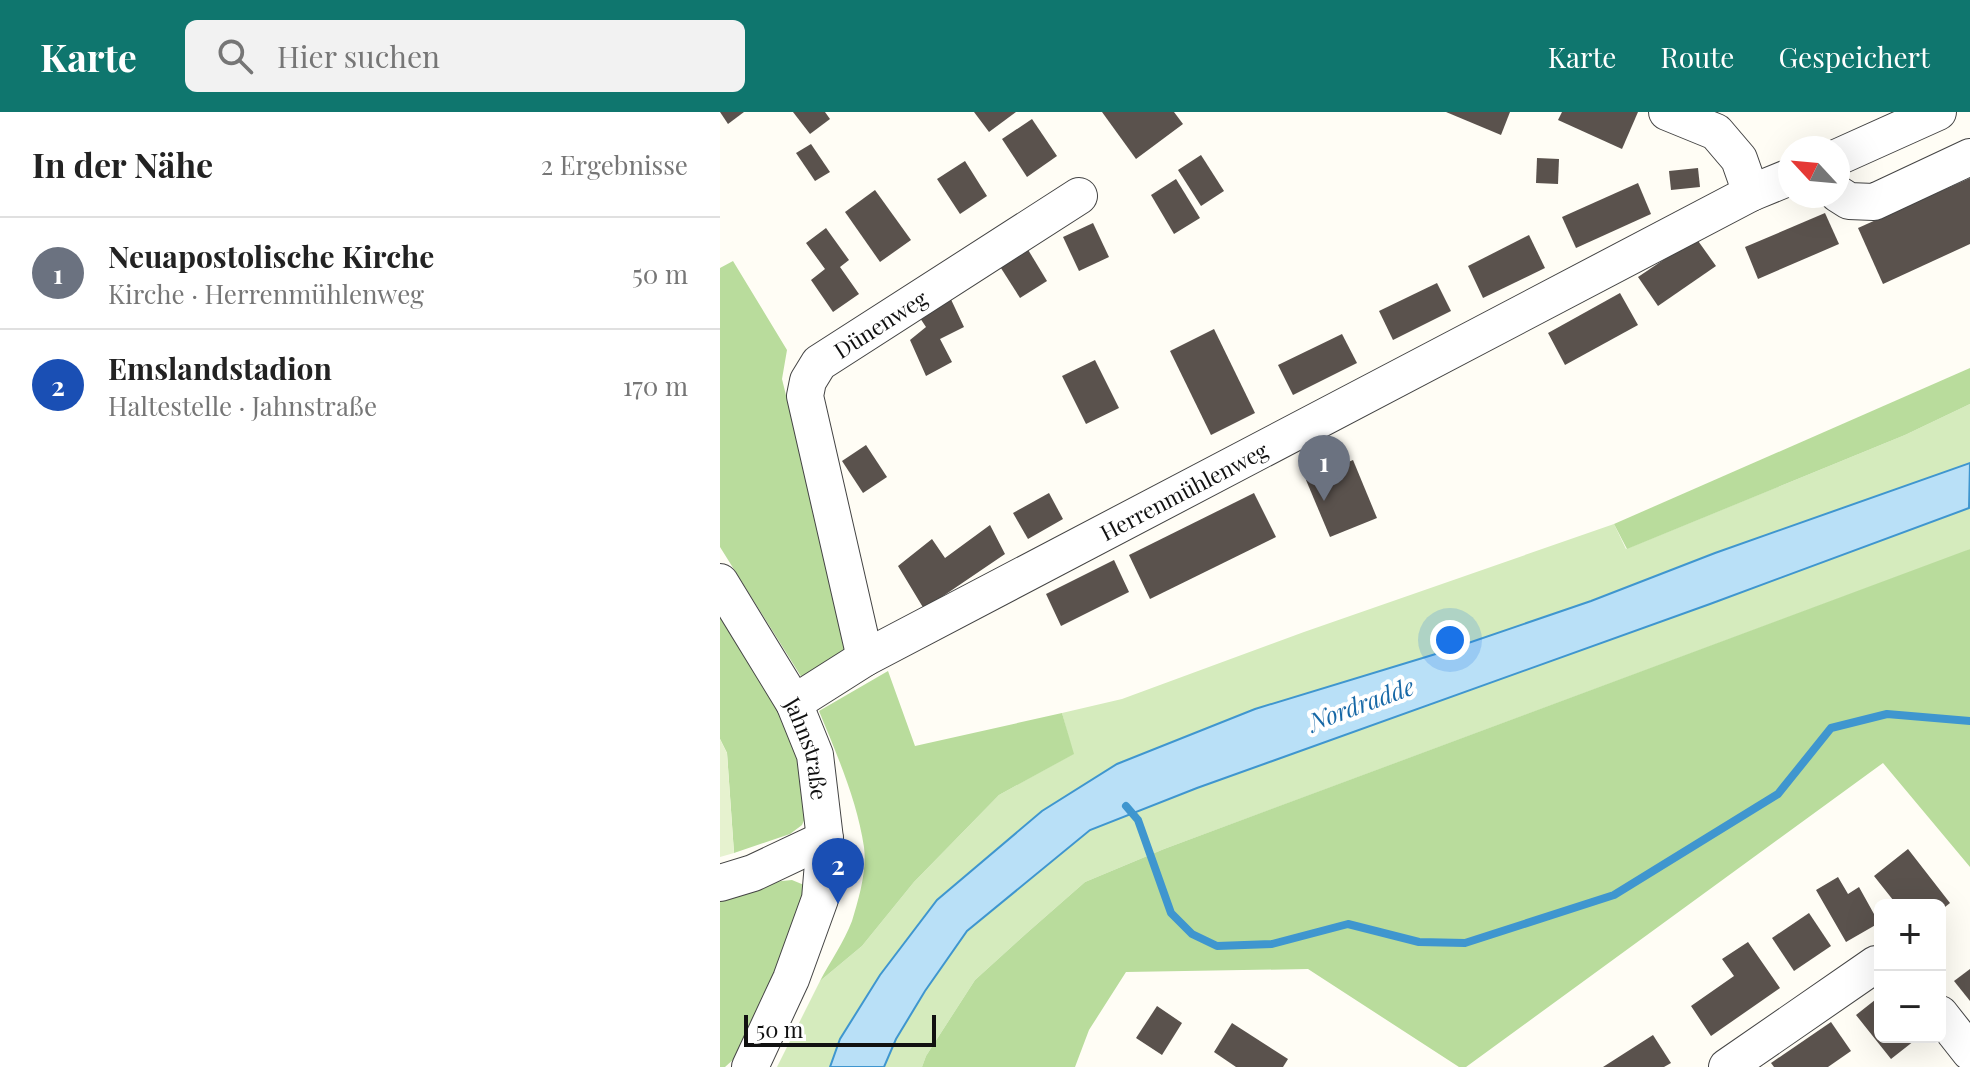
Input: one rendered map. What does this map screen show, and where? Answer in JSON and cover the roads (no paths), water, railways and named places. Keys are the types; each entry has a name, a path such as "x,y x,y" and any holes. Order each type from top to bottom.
{"street":[{"path":"1667,112 1716,132 1739,159 1751,193"},
{"path":"1850,152 1938,112"},
{"path":"1850,201 1874,202 1970,157"},
{"name":"Herrenmühlenweg","path":"794,703 865,658 1751,193 1778,182"},
{"name":"Dünenweg","path":"865,658 805,396 808,381 819,363 1079,196"},
{"name":"Jahnstraße","path":"720,582 794,703 815,755 825,839 820,899 791,979 750,1067"},
{"path":"720,883 753,873 825,839"},
{"path":"1727,1067 1874,965"},
{"path":"1946,1022 1970,1052"}],"water":[{"name":"Nordradde","path":"1970,463 1969,508 1197,788 1090,830 967,931 925,991 896,1039 884,1067 830,1067 840,1039 880,975 937,900 1042,811 1117,764 1255,709 1439,653 1591,601 1715,553"}],"waterway":[{"path":"1126,806 1138,820 1171,913 1192,934 1217,946 1272,944 1348,924 1419,942 1465,943 1614,895 1778,794 1831,728 1887,714 1970,721"}],"place":[{"name":"Neuapostolische Kirche","path":"1324,501"},
{"name":"Emslandstadion","path":"838,904"}]}
